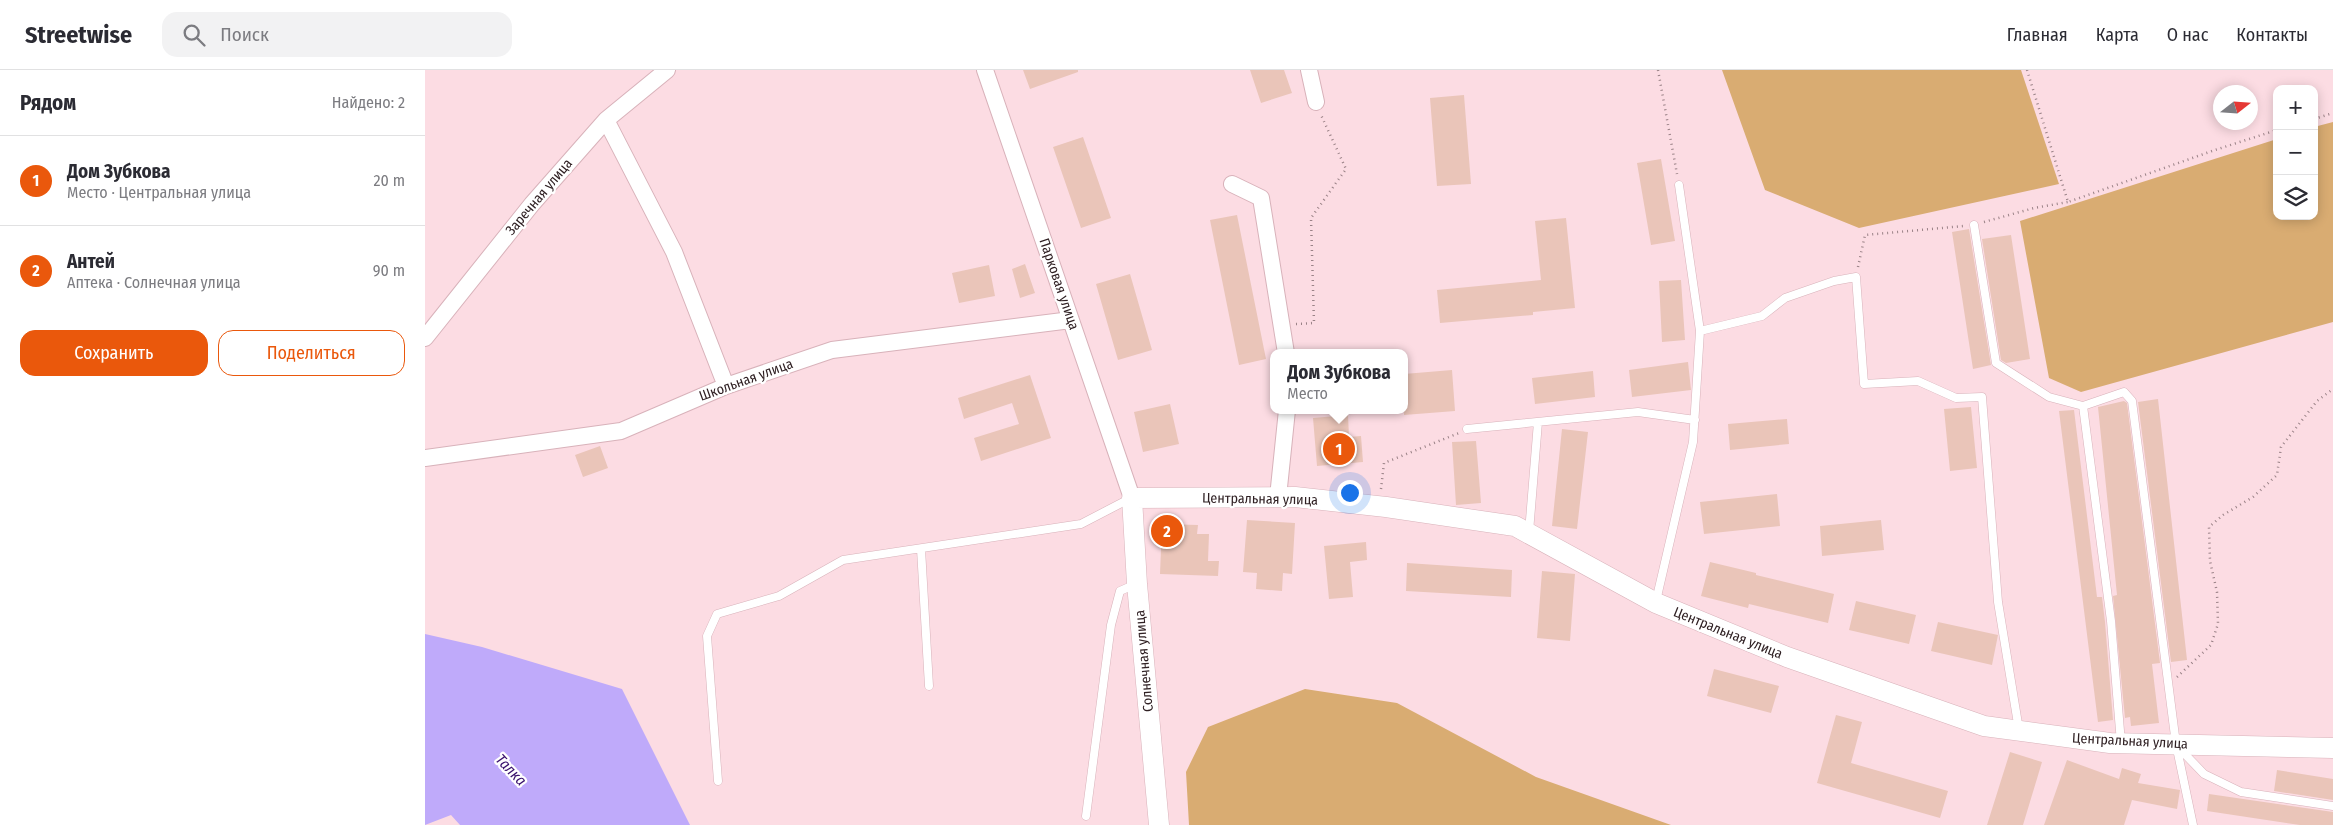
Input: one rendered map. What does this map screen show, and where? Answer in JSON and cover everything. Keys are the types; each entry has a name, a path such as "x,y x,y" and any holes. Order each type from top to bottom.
{"street":[{"name":"Заречная улица","path":"425,338 532,204 606,120 667,70"},
{"name":"Парковая улица","path":"985,70 1132,498"},
{"path":"1309,70 1316,102"},
{"path":"606,120 674,252 726,386"},
{"path":"1232,184 1261,198 1285,349"},
{"name":"Школьная улица","path":"425,458 621,431 726,386 832,350 1071,320"},
{"path":"1278,498 1287,414"},
{"name":"Центральная улица","path":"1132,498 1320,499 1515,526 1656,603 1797,660 1984,726 2020,732 2121,743 2333,748"},
{"name":"Солнечная улица","path":"1132,498 1137,584 1159,825"}],"lane":[{"path":"1656,603 1693,442 1701,331 1679,185"},
{"path":"1974,225 1996,363 2049,397 2083,406 2124,392 2132,401 2175,744 2193,825"},
{"path":"1701,331 1762,316 1785,298 1835,281 1856,277 1864,384 1918,381 1956,398 1983,397 1998,602 2020,732"},
{"path":"2083,406 2111,620 2121,743"},
{"path":"1467,429 1638,412 1695,420"},
{"path":"1529,534 1538,422"},
{"path":"718,781 707,636 717,614 779,596 843,560 1081,524 1132,498"},
{"path":"921,549 929,686"},
{"path":"1086,816 1111,625 1120,591 1137,584"},
{"path":"2175,744 2205,774 2241,792 2333,806"}],"path":[{"path":"1658,70 1679,185"},
{"path":"2027,70 2068,202"},
{"path":"1292,324 1314,323 1311,218 1346,169 1316,102"},
{"path":"2318,118 2333,113"},
{"path":"1856,277 1865,235 1974,225 2034,208 2068,202 2273,131"},
{"path":"2168,686 2211,645 2218,624 2217,592 2210,561 2209,527 2223,515 2253,497 2277,475 2281,447 2317,401 2333,389"},
{"path":"1380,507 1384,463 1467,429"}],"shaded area":[{"path":"1722,70 2021,70 2059,184 1859,228 1765,190"},
{"path":"2333,122 2333,322 2081,392 2049,378 2020,221 2273,140 2273,220 2318,220 2318,126"},
{"path":"1305,689 1397,703 1536,777 1671,825 1189,825 1186,772 1208,727"}],"water":[{"name":"Талка","path":"425,634 482,647 622,689 690,825 460,825 451,815 425,825"}],"building":[{"path":"1023,70 1078,70 1078,72 1030,89"},
{"path":"1250,70 1284,70 1292,93 1261,103"},
{"path":"1464,95 1471,184 1437,186 1430,98"},
{"path":"1083,137 1111,218 1081,228 1053,147"},
{"path":"1661,159 1675,241 1651,245 1637,163"},
{"path":"1237,215 1266,359 1239,365 1210,220"},
{"path":"1566,218 1575,308 1533,312 1533,315 1440,323 1437,290 1541,280 1535,221"},
{"path":"1969,229 1991,365 1973,369 1952,232"},
{"path":"2011,235 2030,359 2006,363 2001,360 1982,239"},
{"path":"1025,264 1035,293 1020,298 1012,269"},
{"path":"989,265 995,296 959,303 952,273"},
{"path":"1130,274 1152,350 1118,360 1096,284"},
{"path":"1681,280 1685,340 1662,342 1659,281"},
{"path":"1688,362 1691,390 1632,397 1629,370"},
{"path":"1452,370 1455,411 1404,415 1408,414 1408,374"},
{"path":"1593,371 1595,397 1535,404 1532,378"},
{"path":"1030,375 1051,438 981,461 974,438 1019,424 1012,403 964,419 958,398"},
{"path":"2158,399 2187,660 2171,662 2138,402"},
{"path":"2124,401 2127,403 2160,663 2152,664 2159,723 2131,726 2130,717 2125,718 2113,596 2117,595 2098,407"},
{"path":"1170,404 1179,444 1143,452 1134,412"},
{"path":"1971,407 1977,468 1950,471 1944,409"},
{"path":"2074,410 2097,597 2102,597 2113,720 2098,722 2059,411"},
{"path":"1348,415 1349,437 1361,436 1363,462 1317,466 1313,418"},
{"path":"1787,419 1789,444 1730,450 1728,424"},
{"path":"1562,429 1588,432 1577,529 1552,526"},
{"path":"1476,441 1481,503 1456,505 1452,442"},
{"path":"600,446 608,468 583,477 575,455"},
{"path":"1777,494 1780,526 1704,534 1700,502"},
{"path":"1247,520 1295,523 1292,574 1283,573 1282,591 1256,589 1257,573 1243,572"},
{"path":"1881,520 1884,550 1822,556 1820,526"},
{"path":"1162,524 1198,525 1197,534 1209,534 1208,561 1219,561 1218,576 1160,574"},
{"path":"1366,542 1367,560 1350,562 1353,597 1329,599 1324,546"},
{"path":"1710,562 1834,594 1828,623 1749,604 1748,608 1701,596"},
{"path":"1407,563 1512,570 1511,597 1406,591"},
{"path":"1542,571 1575,574 1570,641 1537,638"},
{"path":"1856,601 1916,615 1909,644 1849,630"},
{"path":"1938,622 1998,635 1992,665 1931,651"},
{"path":"1714,669 1779,686 1771,713 1707,696"},
{"path":"1836,715 1862,722 1851,763 1948,791 1940,818 1817,783"},
{"path":"2010,752 2042,762 2023,825 1987,825"},
{"path":"2067,760 2119,779 2122,768 2141,774 2138,783 2180,790 2177,809 2132,800 2124,825 2044,825"},
{"path":"2277,770 2333,779 2333,800 2274,791"},
{"path":"2209,794 2333,812 2333,825 2300,825 2207,811"}],"place":[{"name":"Дом Зубкова","path":"1339,449"},
{"name":"Антей","path":"1167,531"}]}
